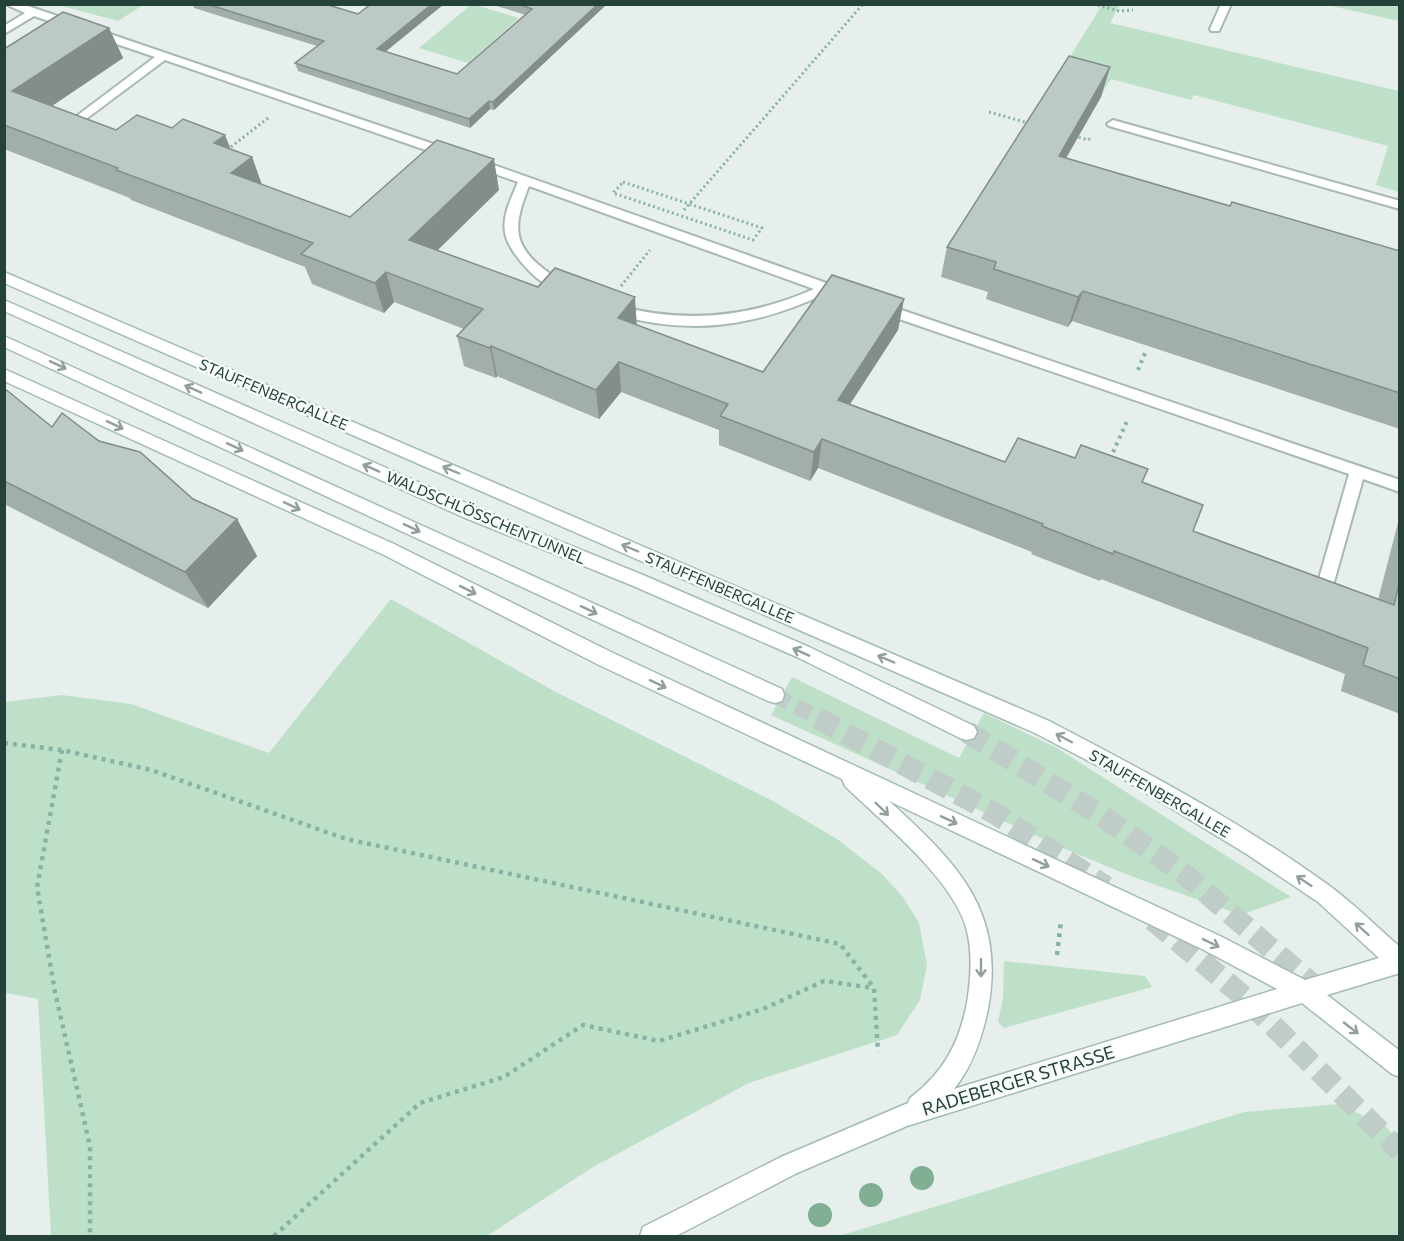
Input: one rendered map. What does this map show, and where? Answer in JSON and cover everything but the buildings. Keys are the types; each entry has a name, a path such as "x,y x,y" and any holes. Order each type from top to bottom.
{"main road":[{"name":"STAUFFENBERGALLEE","path":"4,277 1042,727 1130,773 1252,846 1325,895 1399,962"},
{"name":"WALDSCHLÖSSCHENTUNNEL","path":"4,305 469,512 636,580 803,652 967,732"},
{"path":"4,341 775,695"},
{"path":"4,374 388,549 606,659 1212,943 1305,992 1400,1066"},
{"path":"839,768 952,880 970,912 981,946 981,984 971,1040 957,1068 936,1093 906,1115"},
{"name":"RADEBERGER STRASSE","path":"652,1236 789,1165 906,1115 1399,962"}],"lane":[{"path":"10,4 290,102 525,180 862,301 1400,486"},
{"path":"1215,29 1226,4"},
{"path":"4,31 33,12"},
{"path":"78,120 162,57"},
{"path":"1113,124 1400,205"},
{"path":"525,180 511,222 511,234 526,261 554,283 575,294"},
{"path":"604,306 635,317 683,324 725,320 778,309 827,288"},
{"path":"1326,582 1357,472"}],"path":[{"path":"689,204 863,4"},
{"path":"1093,4 1119,11 1132,10"},
{"path":"226,151 290,102"},
{"path":"989,112 1033,124"},
{"path":"1066,134 1088,140 1113,124"},
{"path":"604,306 667,230"},
{"path":"1107,465 1138,396"},
{"path":"4,743 62,750 151,770 346,839 840,944 874,988 878,1052"},
{"path":"62,750 37,887 55,992 90,1146 90,1236"},
{"path":"1057,955 1061,921"},
{"path":"274,1236 420,1103 504,1077 583,1025 659,1041 763,1009 824,981 874,988"}],"green space":[{"path":"472,4 519,18 468,63 419,48"},
{"path":"1120,4 1110,23 1399,91 1399,192 1376,185 1388,146 1194,95 1191,100 1111,79 1102,93 1055,81 1102,5"},
{"path":"58,5 143,5 118,21"},
{"path":"1327,5 1399,5 1399,21"},
{"path":"391,599 554,691 771,800 837,839 882,874 903,897 919,923 927,965 920,1000 897,1035 749,1083 593,1167 487,1236 51,1236 38,999 5,993 5,702 62,695 131,704 269,753"},
{"path":"792,677 959,758 984,713 1057,748 1291,897 1241,915 1128,875 1058,846 771,715"},
{"path":"1004,961 1145,976 1152,987 1004,1028 998,1022 1003,998"},
{"path":"1340,1104 1386,1127 1399,1140 1399,1236 839,1236 1244,1112"}],"tunnel":[{"path":"775,695 820,719"},
{"path":"817,718 996,814 1106,887"},
{"path":"967,732 1102,816 1182,872 1325,995"},
{"path":"1153,920 1244,997 1400,1151"}]}
